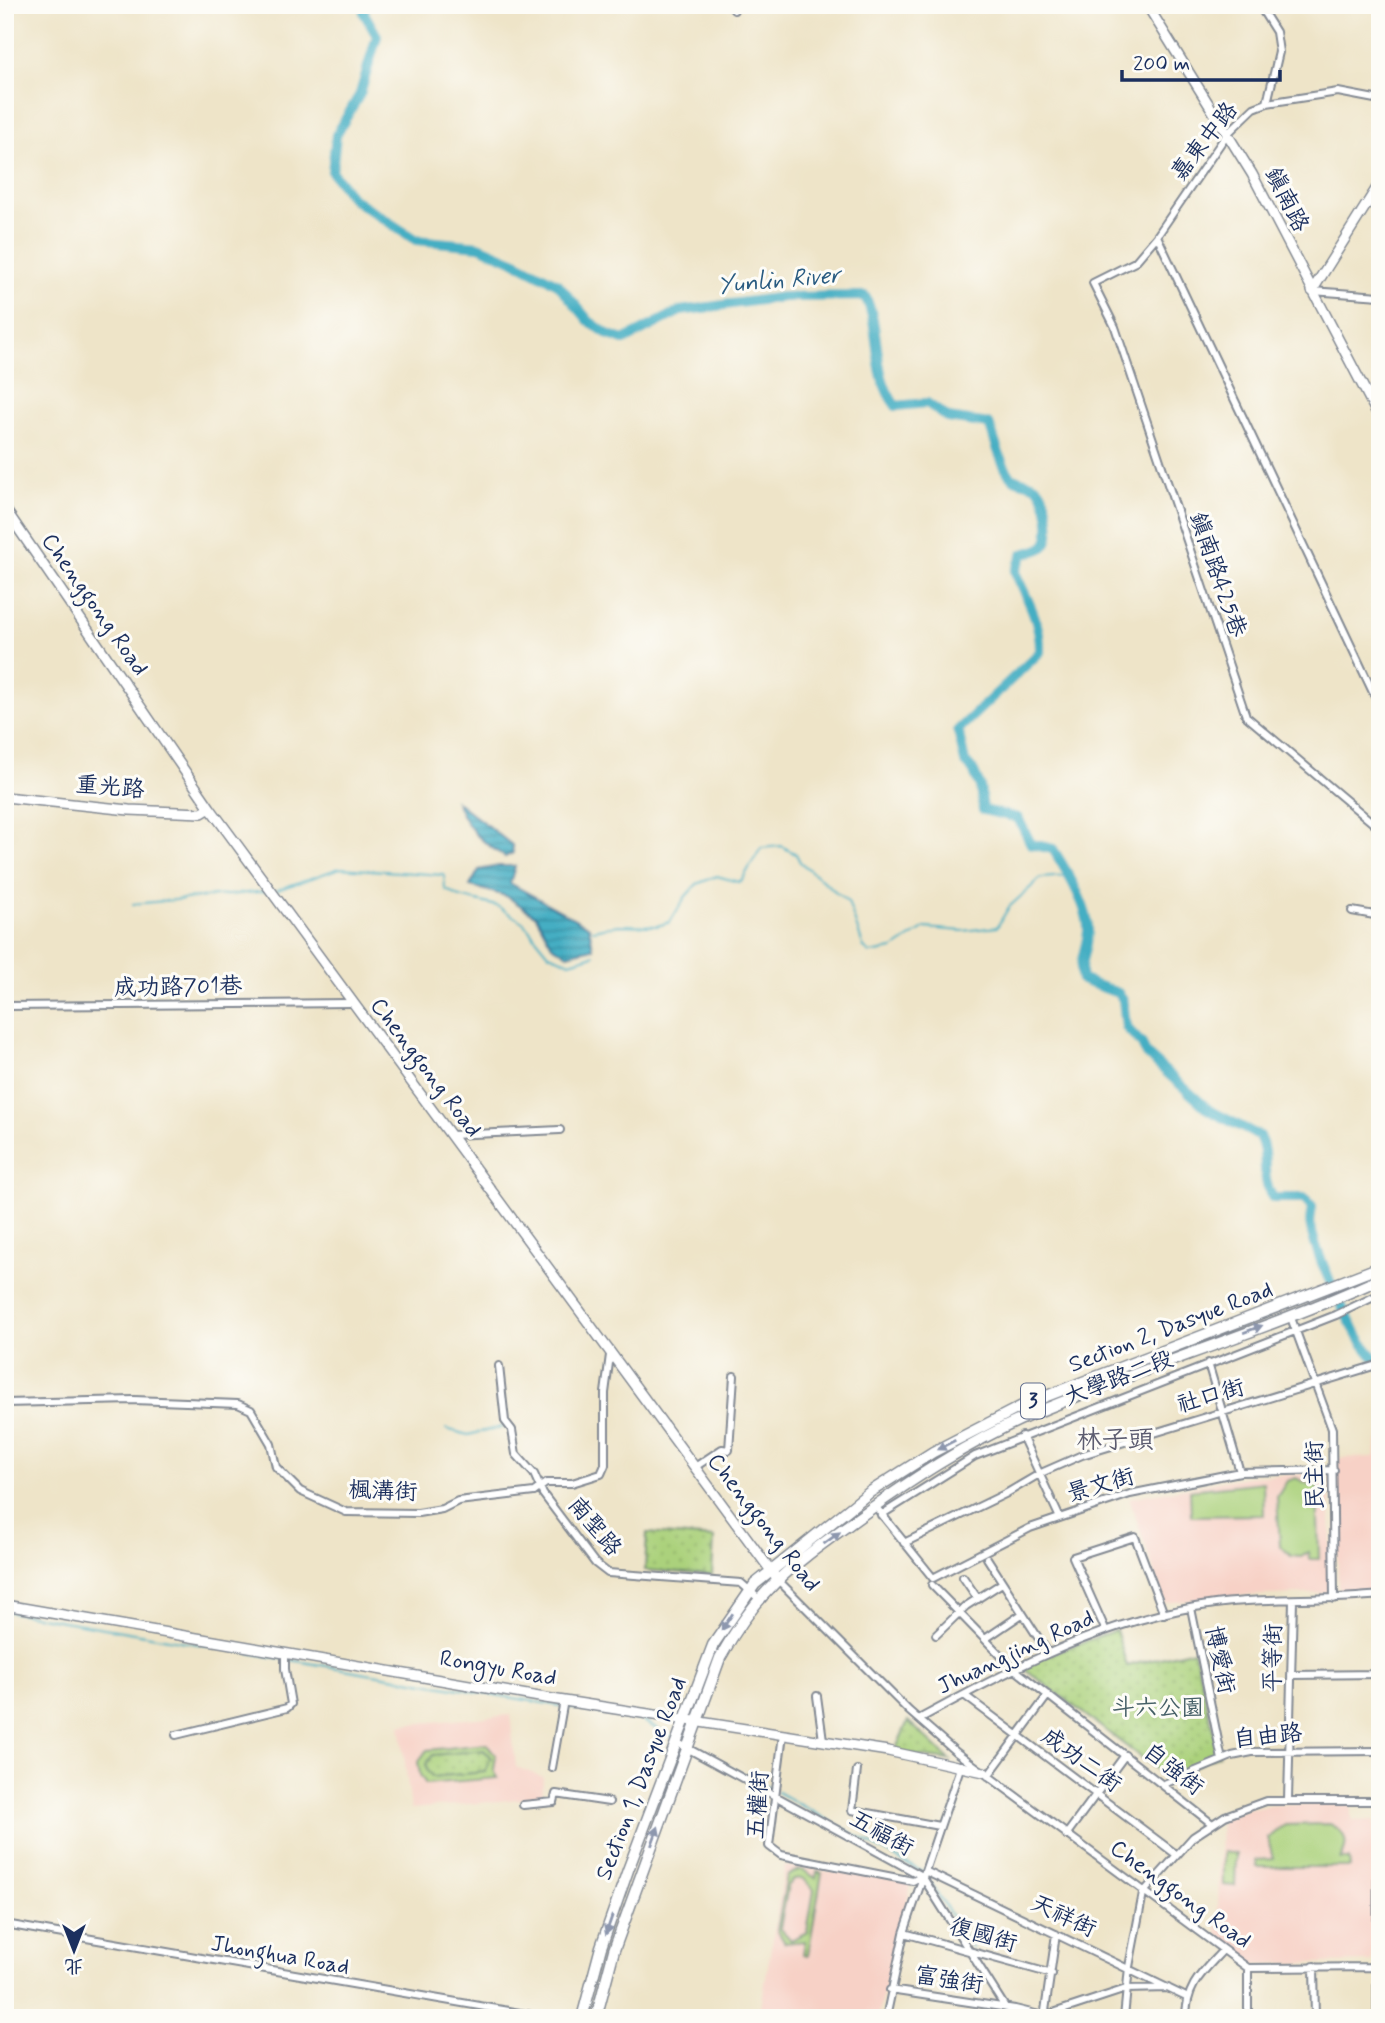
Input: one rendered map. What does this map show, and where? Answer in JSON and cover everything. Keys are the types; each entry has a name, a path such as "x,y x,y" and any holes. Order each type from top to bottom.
{"main road":[{"name":"鎮南路","path":"1147,5 1252,174 1380,419"},
{"path":"1312,291 1380,183"},
{"name":"Chenggong Road","path":"7,512 210,808 774,1575"},
{"name":"重光路","path":"5,797 129,810 202,813 210,808"},
{"name":"Section 2, Dasyue Road","path":"1348,1287 1380,1267"},
{"name":"Section 2, Dasyue Road","path":"774,1575 878,1511 906,1483 993,1434 1032,1415 1290,1315 1348,1287 1380,1279"},
{"name":"Section 2, Dasyue Road","path":"774,1575 870,1492 933,1452 1026,1404 1223,1328 1329,1295"},
{"path":"1223,1328 1227,1339"},
{"path":"986,1425 993,1434"},
{"name":"Section 1, Dasyue Road","path":"582,2018 601,1947 713,1645 750,1590 774,1575"},
{"name":"Section 1, Dasyue Road","path":"596,2018 614,1950 720,1658 774,1575"},
{"name":"Rongyu Road","path":"5,1605 564,1700 963,1762 986,1774"}],"street":[{"path":"1259,5 1276,32 1279,52 1267,95 1268,103"},
{"name":"嘉東中路","path":"1093,283 1135,262 1157,236 1227,135 1254,108 1268,103 1338,92 1380,100"},
{"path":"1157,236 1380,708"},
{"name":"鎮南路425巷","path":"1093,283 1115,327 1246,716 1380,829"},
{"path":"1312,291 1380,296"},
{"path":"1352,911 1380,916"},
{"name":"成功路701巷","path":"5,1006 352,1003"},
{"path":"451,1135 560,1130"},
{"name":"大學路二段","path":"878,1511 975,1456 1336,1315 1380,1294"},
{"name":"民主街","path":"1290,1315 1332,1429 1334,1599"},
{"name":"楓溝街","path":"5,1403 134,1400 237,1404 251,1410 271,1444 276,1467 306,1494 346,1512 418,1513 442,1510 458,1502 534,1492 539,1486 555,1482 572,1483 601,1474 605,1465 605,1393 610,1355"},
{"path":"1208,1363 1240,1472"},
{"name":"社口街","path":"904,1544 1007,1493 1041,1472 1142,1435 1380,1364"},
{"name":"南聖路","path":"499,1366 505,1421 512,1430 516,1454 534,1474 539,1486 595,1563 608,1573 741,1583 758,1598"},
{"path":"695,1467 722,1449 729,1450 734,1376"},
{"path":"1022,1436 1041,1472 1059,1516"},
{"name":"景文街","path":"933,1581 1030,1528 1130,1494 1240,1472 1334,1470"},
{"name":"自強街","path":"878,1511 958,1612 1013,1668 1211,1823"},
{"path":"1105,1629 1073,1557 1135,1537 1164,1614"},
{"path":"987,1558 1048,1653"},
{"name":"Chenggong Road","path":"774,1575 963,1762"},
{"path":"963,1577 978,1599"},
{"path":"936,1635 958,1612 1002,1583"},
{"path":"1291,1675 1379,1674 1380,1595"},
{"name":"Jhuangjing Road","path":"919,1719 1013,1668 1105,1629 1191,1608 1380,1595"},
{"name":"平等街","path":"1288,1801 1293,1600"},
{"name":"博愛街","path":"1191,1608 1222,1760"},
{"path":"985,1639 1023,1614"},
{"path":"176,1735 288,1708 291,1704 285,1653"},
{"name":"成功二街","path":"964,1695 1098,1793 1177,1855"},
{"path":"986,1774 1048,1695"},
{"path":"817,1696 823,1740"},
{"path":"552,1768 564,1700"},
{"name":"五權街","path":"783,1734 769,1846 775,1853 913,1881 924,1873"},
{"name":"五福街","path":"676,1742 924,1873 1010,2008 1012,2018"},
{"name":"自由路","path":"1164,1784 1222,1760 1252,1752 1380,1751"},
{"path":"1066,1835 1125,1755"},
{"path":"886,2018 904,1933 963,1762"},
{"path":"857,1770 852,1810 939,1826"},
{"name":"Chenggong Road","path":"986,1774 1248,1968 1379,1967"},
{"path":"523,1805 554,1802 556,1794 609,1802"},
{"path":"1124,2018 1129,1967 1143,1892 1211,1823 1243,1807 1266,1801 1379,1801 1377,2018"},
{"name":"天祥街","path":"924,1873 1129,1967 1186,1997"},
{"name":"Jhonghua Road","path":"5,1924 549,2018"},
{"name":"復國街","path":"904,1933 1052,1974"},
{"path":"1056,1934 1044,2017 1126,1989 1168,1988"},
{"path":"1186,2018 1186,1997 1195,1982 1223,1950"},
{"path":"1314,1966 1315,2018"},
{"path":"1248,1968 1248,2018"},
{"name":"富強街","path":"890,1990 1010,2008 1044,2017"}],"shaded area":[{"path":"1380,1431 1380,1590 1343,1594 1338,1587 1337,1458 1374,1457"},
{"path":"1329,1473 1332,1593 1232,1596 1165,1603 1129,1498 1247,1477"},
{"path":"510,1715 516,1767 543,1777 542,1797 411,1809 400,1725"},
{"path":"1351,1804 1351,1821 1374,1820 1372,1962 1254,1964 1217,1934 1221,1820 1244,1810 1276,1805"},
{"path":"785,1866 912,1882 877,2018 759,2018"}],"green space":[{"path":"1311,1476 1317,1476 1319,1559 1310,1559 1309,1552 1301,1557 1291,1556 1280,1545 1277,1497 1287,1481 1296,1478 1310,1485"},
{"path":"1263,1482 1264,1515 1191,1516 1190,1490"},
{"path":"647,1533 714,1538 712,1575 645,1570"},
{"name":"斗六公園","path":"1116,1630 1127,1666 1194,1650 1219,1755 1168,1778 1020,1665"},
{"path":"908,1721 950,1760 894,1753"},
{"path":"487,1744 496,1755 494,1770 498,1778 426,1784 420,1775 418,1762 427,1750","holes":["484,1750 491,1758 485,1772 433,1777 427,1771 426,1764 433,1755"]},
{"path":"484,1750 491,1758 485,1772 433,1777 427,1771 426,1764 433,1755"},
{"path":"1330,1824 1343,1834 1345,1849 1340,1859 1349,1859 1350,1867 1257,1867 1256,1860 1273,1859 1268,1838 1285,1825"},
{"path":"1223,1852 1236,1854 1235,1886 1223,1885"},
{"path":"798,1870 816,1878 817,1872 822,1873 808,1955 803,1954 805,1941 785,1943 777,1930 787,1876","holes":["803,1878 814,1890 807,1932 791,1940 780,1928 788,1886 794,1879"]}],"water":[{"path":"456,801 512,845 513,853 505,857 481,839 465,820"},
{"path":"515,866 510,883 589,927 593,948 568,954 552,945 536,916 506,896 470,886 479,870"}],"waterway":[{"name":"Yunlin River","path":"365,5 364,13 377,36 360,94 336,135 332,172 352,198 416,240 479,246 558,284 589,321 609,335 624,340 680,311 783,297 865,296 874,323 883,381 896,406 927,403 948,418 989,424 1009,474 1015,479 1034,485 1041,492 1049,517 1049,536 1041,548 1023,554 1015,572 1036,620 1040,652 958,730 965,762 973,770 980,786 983,810 1018,818 1031,844 1053,849 1064,867 1081,900 1088,922 1081,968 1082,980 1118,993 1123,999 1126,1027 1142,1044 1146,1054 1209,1110 1259,1136 1264,1151 1266,1182 1273,1198 1304,1198 1312,1207 1310,1226 1329,1280 1360,1338 1380,1362"},
{"path":"593,930 618,925 657,926 670,922 697,884 717,876 738,882 742,880 761,848 781,846 796,854 800,862 848,902 864,948 870,953 893,949 925,928 963,931 997,927 1009,907 1041,878 1068,876"},
{"path":"277,890 340,868 444,875 445,889 460,897 497,906 523,922 549,954 570,962 594,955"},
{"path":"133,904 268,891"},
{"path":"446,1429 468,1435 506,1426"},
{"path":"5,1611 560,1706"},
{"path":"565,1707 641,1720 673,1737"},
{"path":"691,1746 772,1790"},
{"path":"777,1792 922,1872"},
{"path":"926,1876 972,1948"}],"district":[{"name":"林子頭","path":"1115,1441"}]}
